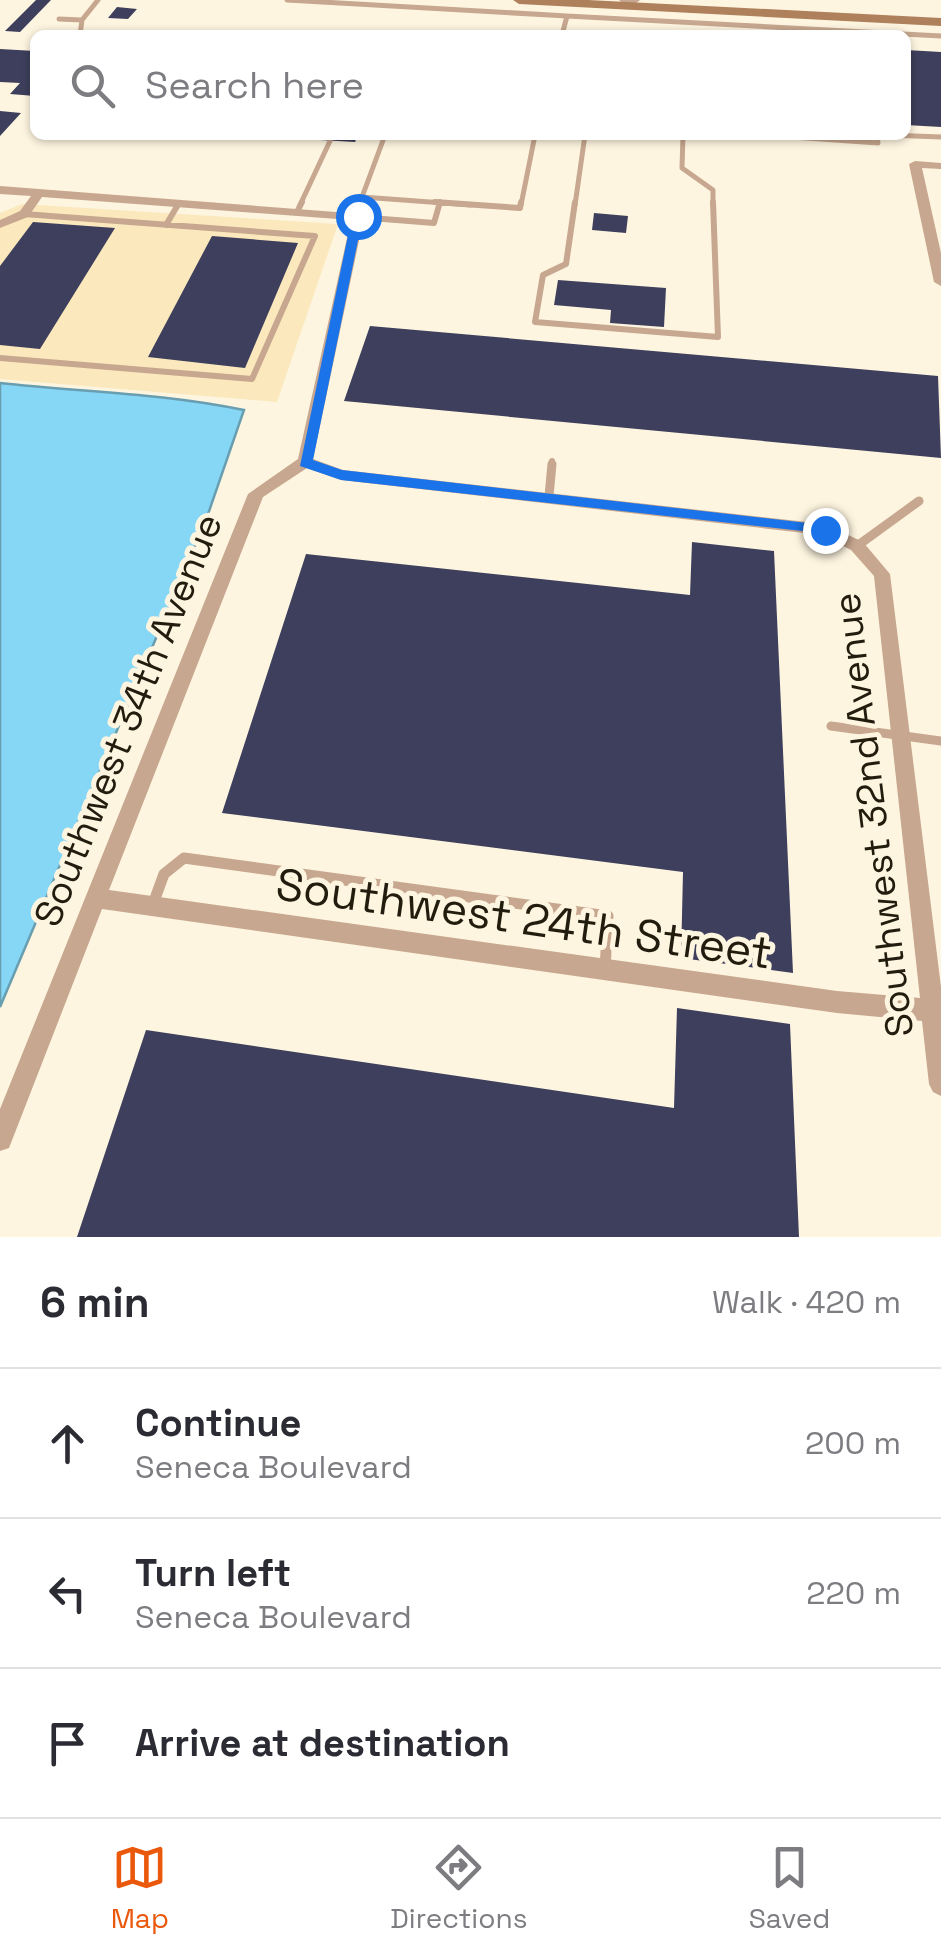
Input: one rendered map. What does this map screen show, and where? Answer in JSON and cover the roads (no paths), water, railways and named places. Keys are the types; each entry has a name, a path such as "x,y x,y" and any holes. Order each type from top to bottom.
{"main road":[{"path":"519,0 941,22"},
{"path":"714,0 941,12"}],"street":[{"path":"941,166 915,164 941,282"},
{"path":"0,190 358,216 305,462 341,475 825,530 858,546"},
{"path":"0,224 24,214 40,193"},
{"name":"Southwest 34th Avenue","path":"0,1138 256,494 305,462"},
{"name":"Southwest 32nd Avenue","path":"858,546 882,574 936,1010 941,1084"},
{"name":"Southwest 24th Street","path":"96,898 900,1011 936,1010"}],"lane":[{"path":"81,30 82,20 98,0"},
{"path":"287,0 567,16 629,7 876,30"},
{"path":"563,30 567,16"},
{"path":"59,19 82,20"},
{"path":"911,33 941,36"},
{"path":"911,136 941,138"},
{"path":"297,212 330,140"},
{"path":"383,140 362,196 520,208 534,140"},
{"path":"584,140 566,264 542,276 535,322 718,338 713,190 682,168 683,140"},
{"path":"845,140 878,140"},
{"path":"358,216 434,223 440,202"},
{"path":"166,225 179,203"},
{"path":"0,358 252,379 315,236 24,214"},
{"path":"549,496 552,462"},
{"path":"858,546 919,501"},
{"path":"831,726 941,740"},
{"path":"152,906 164,874 184,858 608,916 604,970"}],"water":[{"path":"0,383 153,396 244,410 206,520 0,1007"}]}
